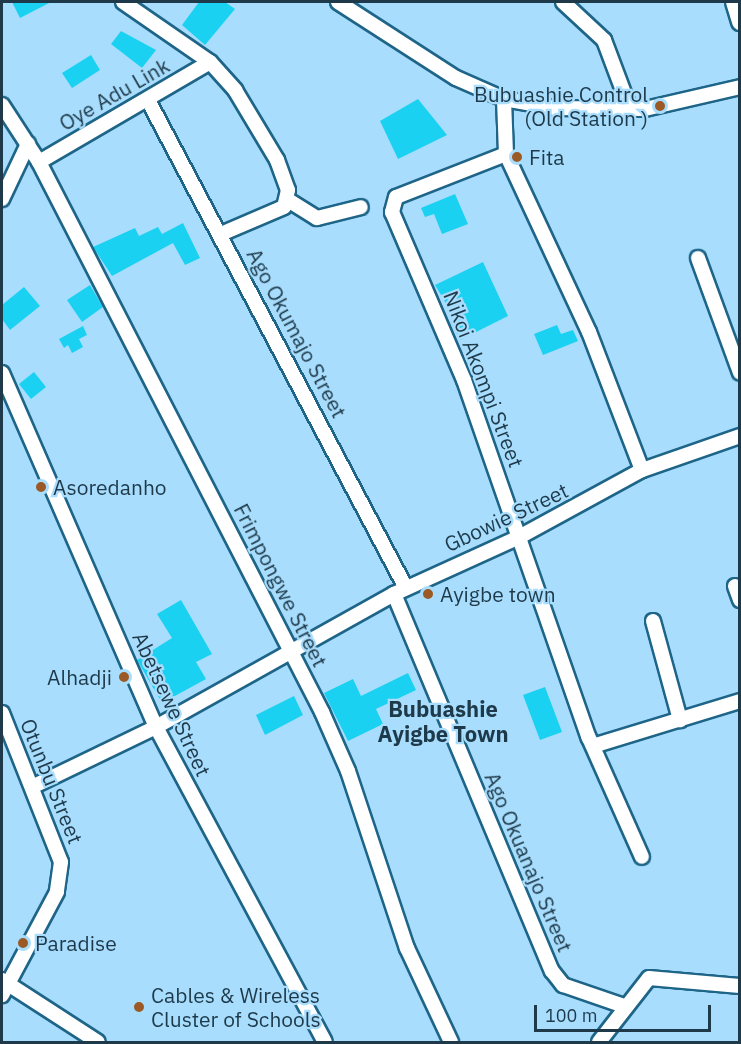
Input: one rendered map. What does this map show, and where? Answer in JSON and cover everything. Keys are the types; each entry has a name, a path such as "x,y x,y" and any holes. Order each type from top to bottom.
{"street":[{"path":"123,2 210,62 235,90 277,160 288,200 317,218 361,207"},
{"path":"338,2 456,78 504,99 555,108 630,109 664,107 740,87"},
{"path":"563,2 604,40 630,109"},
{"path":"734,2 740,22"},
{"name":"Oye Adu Link","path":"39,162 210,62"},
{"path":"504,99 506,154 589,332 642,470"},
{"name":"Ago Okumajo Street","path":"148,100 221,234 400,591"},
{"path":"2,105 28,144 2,199"},
{"name":"Frimpongwe Street","path":"28,144 291,651 348,771 407,948 451,1042"},
{"name":"Nikoi Akompi Street","path":"506,154 396,197 392,212 464,380 521,536 581,715 596,745 642,856"},
{"path":"221,234 284,207 288,200"},
{"path":"698,258 740,373"},
{"name":"Abetsewe Street","path":"2,373 156,727 325,1042"},
{"name":"Gbowie Street","path":"34,786 156,727 400,591 521,536 642,470 740,436"},
{"path":"735,586 740,600"},
{"name":"Ago Okuanajo Street","path":"400,591 552,971 563,985 624,1006"},
{"path":"654,621 680,720"},
{"path":"596,745 740,701"},
{"name":"Otunbu Street","path":"2,713 57,845 61,871 53,900 5,981 2,995"},
{"path":"599,1042 624,1006 649,978 740,986"},
{"path":"5,981 98,1042"}],"building":[{"path":"12,2 51,2 20,18"},
{"path":"199,2 225,2 235,9 205,45 182,25"},
{"path":"121,31 156,50 142,68 111,44"},
{"path":"91,55 100,70 72,88 62,73"},
{"path":"418,99 447,135 398,159 380,121"},
{"path":"455,194 468,224 442,234 434,214 425,217 421,208"},
{"path":"183,223 200,258 185,265 173,243 112,276 93,247 135,228 139,236 158,227 162,234"},
{"path":"483,262 508,316 460,340 451,322 456,320 435,285"},
{"path":"90,285 103,307 82,322 67,300"},
{"path":"24,287 40,306 10,330 2,319 2,305"},
{"path":"557,325 561,334 573,330 578,341 543,355 534,334"},
{"path":"83,326 87,335 79,339 83,347 72,353 68,345 64,348 59,339"},
{"path":"34,372 46,387 31,399 19,384"},
{"path":"181,600 212,654 196,662 206,679 162,703 137,660 172,638 157,614"},
{"path":"408,673 416,690 376,709 383,724 348,741 324,693 353,679 361,696"},
{"path":"545,687 562,732 540,740 523,695"},
{"path":"294,696 303,715 265,735 256,715"}],"place":[{"name":"Bubuashie Control (Old Station )","path":"660,106"},
{"name":"Fita","path":"517,157"},
{"name":"Asoredanho","path":"41,487"},
{"name":"Ayigbe town","path":"428,594"},
{"name":"Alhadji","path":"124,677"},
{"name":"Paradise","path":"23,943"},
{"name":"Cables & Wireless Cluster of Schools","path":"139,1007"}],"district":[{"name":"Bubuashie Ayigbe Town","path":"443,720"}]}
